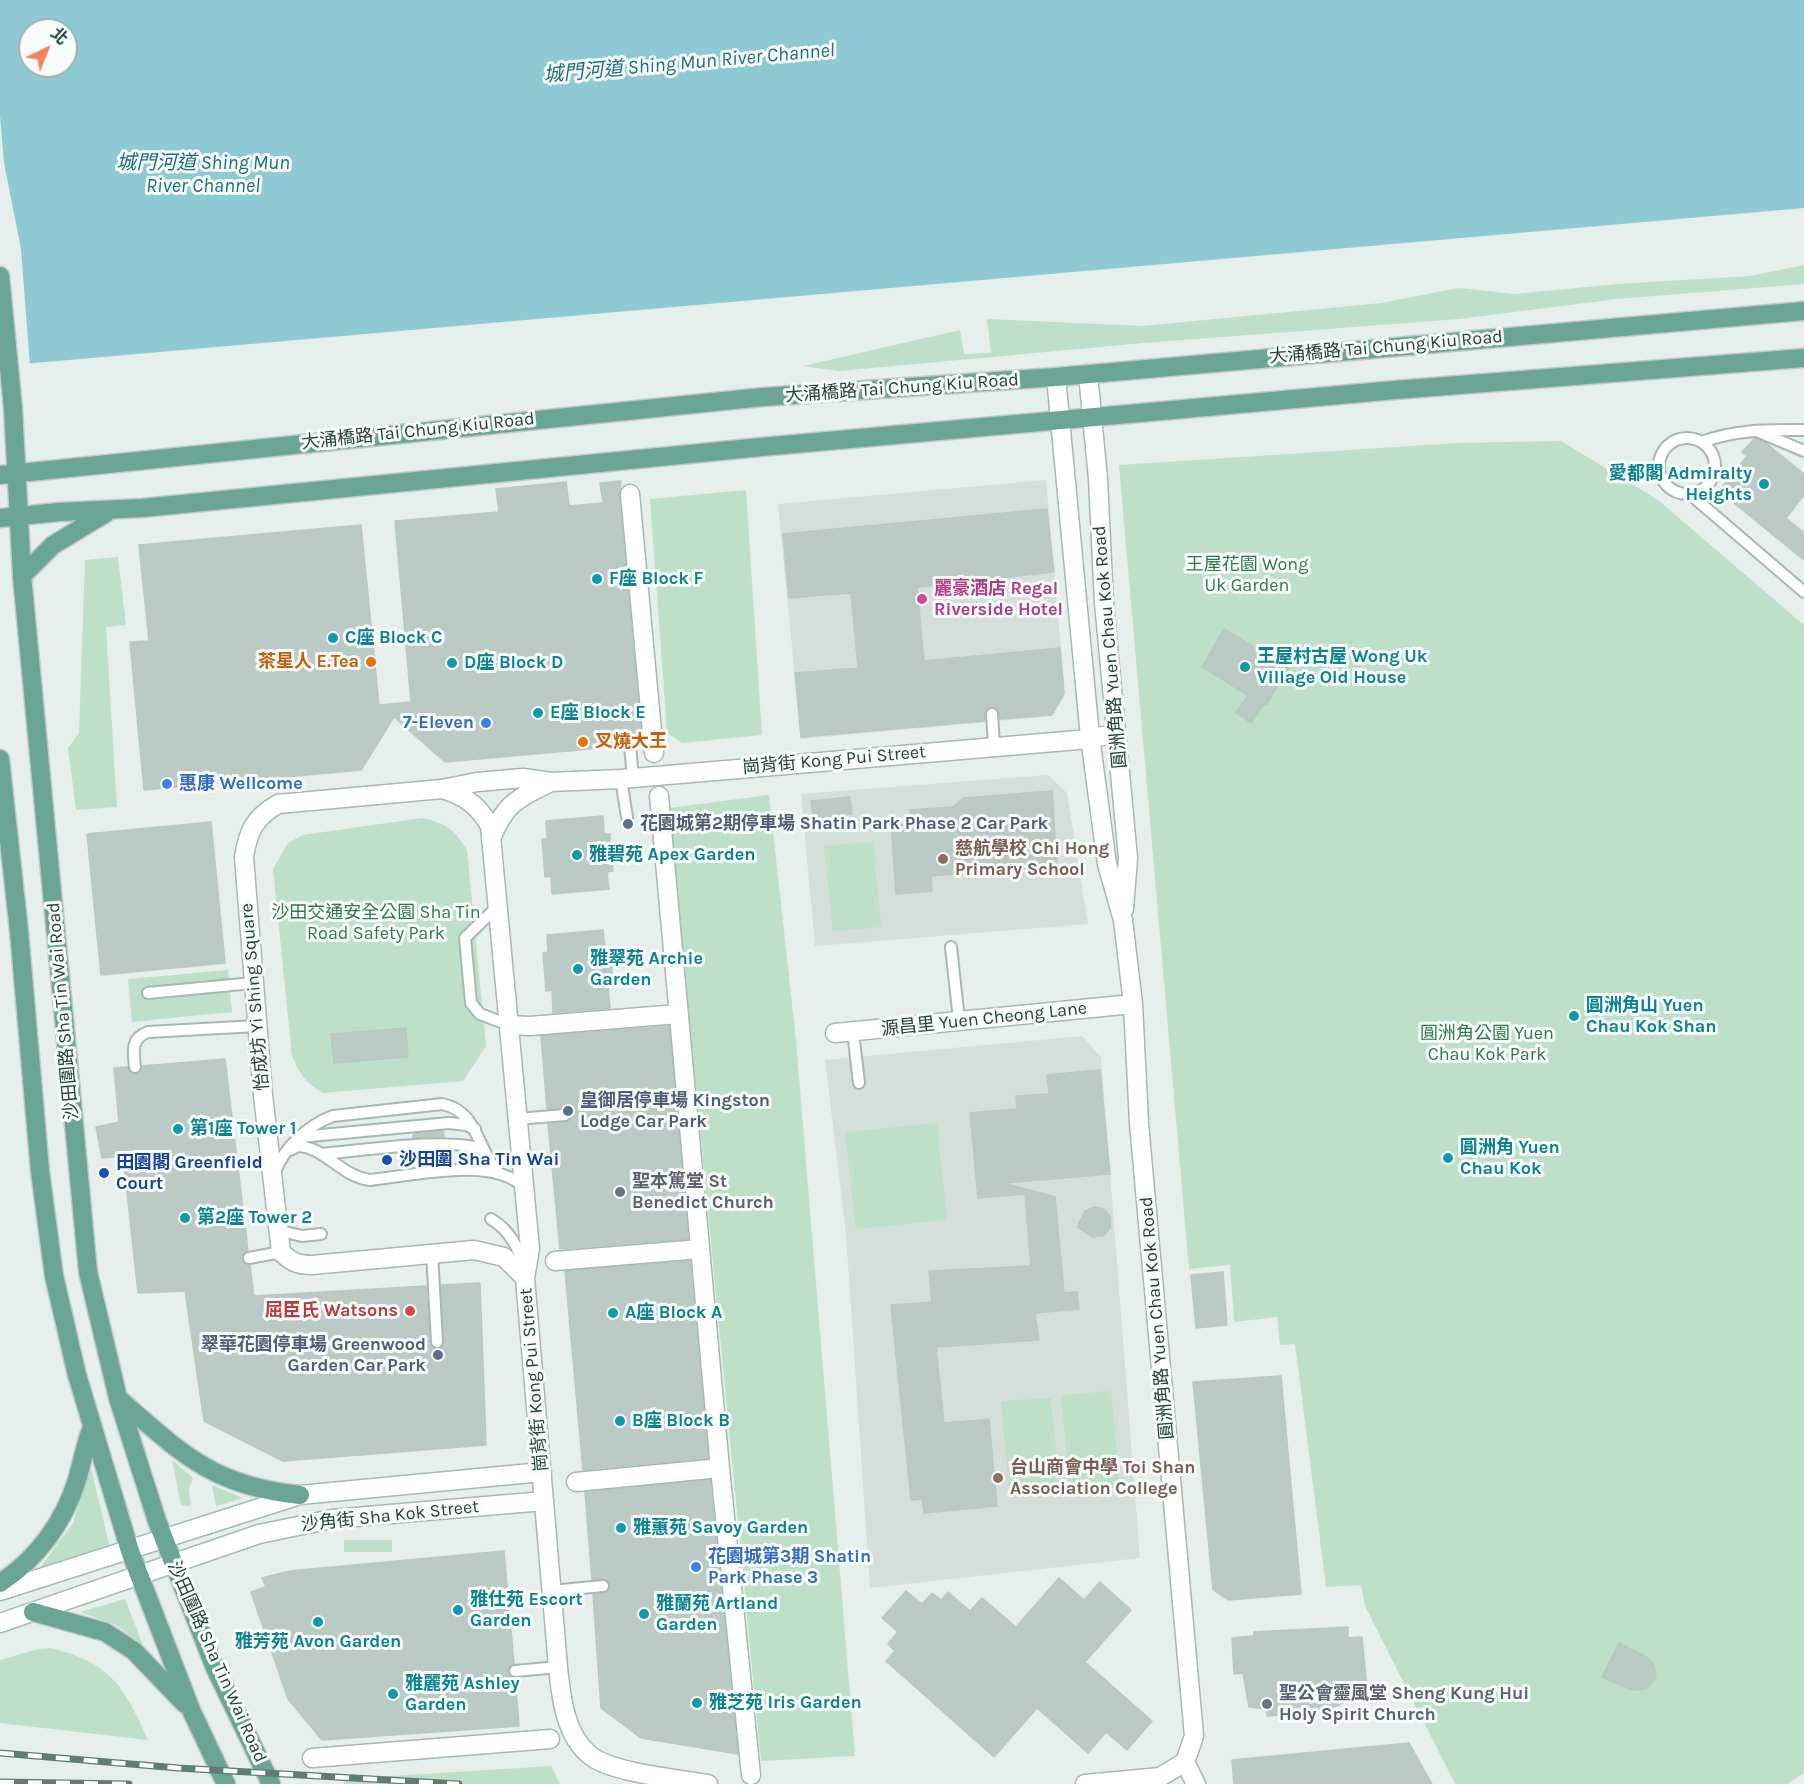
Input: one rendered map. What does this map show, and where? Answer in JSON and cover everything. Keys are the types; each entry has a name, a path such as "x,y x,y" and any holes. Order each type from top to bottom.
{"main road":[{"name":"沙田圍路 Sha Tin Wai Road","path":"0,276 12,399 8,474 9,517 22,576 88,1272 118,1398 164,1540 215,1668 271,1784"},
{"name":"大涌橋路 Tai Chung Kiu Road","path":"8,474 608,411 1056,377 1804,311"},
{"path":"9,517 110,510 1395,390 1804,358"},
{"path":"22,576 59,540 110,510"},
{"name":"沙田圍路 Sha Tin Wai Road","path":"0,759 19,931 40,1171 54,1276 92,1427 130,1551 190,1710 226,1784"},
{"path":"118,1398 175,1448 201,1466 232,1481 266,1492 300,1496"},
{"path":"0,1583 23,1565 56,1526 74,1487 92,1427"},
{"path":"33,1612 105,1632 134,1651 190,1710"}],"street":[{"name":"圓洲角路 Yuen Chau Kok Road","path":"1088,374 1104,603 1128,858 1123,920"},
{"name":"圓洲角路 Yuen Chau Kok Road","path":"1056,377 1090,737 1107,864 1123,920 1133,1004 1139,1123 1194,1736 1185,1762"},
{"path":"630,494 654,753"},
{"name":"崗背街 Kong Pui Street","path":"442,789 524,778 551,782 627,778 1116,734"},
{"name":"崗背街 Kong Pui Street","path":"490,841 508,806 522,796 551,782"},
{"name":"崗背街 Kong Pui Street","path":"442,789 460,794 476,805 489,826 525,1188 530,1249 525,1278 558,1667 566,1716 576,1738 591,1756 644,1773 708,1784"},
{"name":"怡成坊 Yi Shing Square","path":"281,1252 257,1026 244,857 247,837 254,822 278,804 442,789"},
{"path":"659,796 720,1468 751,1775"},
{"name":"源昌里 Yuen Cheong Lane","path":"844,1033 1133,1004"},
{"path":"509,1025 530,1026 678,1014"},
{"path":"555,1261 700,1249"},
{"path":"281,1252 300,1265 474,1250 504,1257 517,1267 525,1278"},
{"path":"576,1482 720,1468"},
{"name":"沙角街 Sha Kok Street","path":"164,1540 300,1496 542,1472"},
{"name":"沙角街 Sha Kok Street","path":"0,1623 259,1534 332,1519 544,1501"},
{"name":"沙田圍路 Sha Tin Wai Road","path":"130,1551 164,1540"},
{"path":"0,1591 130,1551"},
{"path":"312,1758 550,1739"},
{"path":"1085,1784 1160,1777 1185,1762 1196,1784"}],"lane":[{"path":"1753,430 1804,452"},
{"path":"1702,442 1719,435 1753,430 1804,430"},
{"path":"1692,438 1702,442 1710,449 1716,467 1707,487 1690,495 1680,494 1664,483 1659,474 1659,459 1664,449 1673,441 1692,438"},
{"path":"1690,495 1804,591"},
{"path":"992,714 994,746"},
{"path":"627,818 630,746"},
{"path":"498,906 465,938 471,1003 480,1014 509,1025"},
{"path":"951,947 959,1020"},
{"path":"148,993 254,983"},
{"path":"135,1067 132,1048 140,1035 177,1029 257,1026"},
{"path":"844,1033 859,1083"},
{"path":"272,1181 276,1169 287,1152 300,1137 321,1121 333,1116 442,1104 457,1108 467,1116 498,1172"},
{"path":"517,1119 566,1115"},
{"path":"300,1137 449,1124 466,1125 475,1129"},
{"path":"321,1154 441,1144 462,1144 484,1150"},
{"path":"287,1152 298,1146 314,1149 347,1173 370,1180 448,1172 498,1172 512,1177 525,1188"},
{"path":"491,1219 502,1226 512,1240 521,1256 525,1278"},
{"path":"277,1230 302,1236 321,1234"},
{"path":"249,1258 281,1252"},
{"path":"432,1253 437,1342"},
{"path":"551,1591 603,1586"},
{"path":"515,1671 558,1667"}],"shaded area":[{"name":"麗豪酒店 Regal Riverside Hotel","path":"1046,480 1065,694 1052,716 801,739 778,504"},
{"name":"慈航學校 Chi Hong Primary School","path":"1048,775 1067,793 1088,924 815,946 801,794"},
{"path":"1082,1036 1101,1057 1140,1558 870,1588 846,1234 825,1060"}],"green space":[{"path":"1804,265 1804,284 1617,299 1459,319 1144,343 839,371 803,366 960,330 964,354 991,353 987,319 1143,326 1381,303 1458,288 1515,294 1617,284 1750,276"},
{"name":"圓洲角公園 Yuen Chau Kok Park","path":"1561,441 1658,500 1804,625 1804,1773 1787,1784 1455,1784 1365,1606 1361,1585 1326,1587 1295,1344 1280,1345 1277,1317 1234,1322 1230,1265 1189,1269 1119,465 1457,443"},
{"path":"746,490 762,735 682,743 667,733 650,499"},
{"path":"118,557 126,625 106,627 117,807 76,810 68,748 79,733 85,560"},
{"path":"769,795 796,1040 855,1756 761,1761 669,808"},
{"name":"沙田交通安全公園 Sha Tin Road Safety Park","path":"422,818 449,828 467,850 486,1046 463,1081 323,1093 304,1078 292,1056 273,869 288,843 303,835"},
{"path":"873,842 881,927 833,931 824,846"},
{"path":"228,970 232,1012 132,1022 128,979"},
{"path":"937,1123 947,1220 856,1229 845,1132"},
{"path":"1111,1391 1120,1487 1070,1491 1061,1395"},
{"path":"1051,1398 1060,1493 1010,1497 1001,1401"},
{"path":"172,1460 193,1478 189,1489 191,1506 181,1505"},
{"path":"91,1468 110,1548 39,1569 73,1523"},
{"path":"212,1485 243,1498 216,1506"},
{"path":"344,1540 392,1540 392,1552 344,1552"},
{"path":"125,1599 143,1645 116,1625 80,1612"},
{"path":"51,1648 88,1661 113,1679 123,1691 148,1740 0,1723 0,1660 38,1649"},
{"path":"551,1766 560,1784 344,1784 343,1779"}],"water":[{"name":"城門河道 Shing Mun River Channel","path":"0,0 1804,0 1804,208 0,366"}],"pier":[{"path":"0,115 4,163 21,249 30,366 0,369"}],"building":[{"name":"愛都閣 Admiralty Heights","path":"1755,438 1766,443 1804,474 1804,495 1786,518 1804,533 1804,560 1719,491 1747,456 1742,452"},
{"path":"621,481 619,495 642,744 637,745 630,739 625,740 623,746 445,762 394,717 361,770 144,790 130,642 149,641 139,545 361,525 379,705 411,702 395,521 499,512 496,489 566,482 569,506 603,503 600,483"},
{"name":"麗豪酒店 Regal Riverside Hotel","path":"1047,509 1054,572 917,587 924,661 1060,648 1064,694 1052,715 1000,719 998,709 991,707 985,711 985,721 801,737 795,673 858,668 851,593 789,598 783,534"},
{"name":"王屋村古屋 Wong Uk Village Old House","path":"1224,629 1289,668 1266,705 1264,704 1251,723 1236,713 1248,695 1202,667"},
{"path":"1052,791 1057,867 931,876 932,891 896,894 891,825 911,824 910,810 953,807 963,798"},
{"path":"850,797 852,814 813,818 811,801"},
{"name":"雅碧苑 Apex Garden","path":"603,816 604,834 610,834 613,871 607,872 609,889 552,894 551,876 545,877 542,839 547,839 546,821"},
{"path":"211,822 225,963 101,975 87,834"},
{"name":"雅翠苑 Archie Garden","path":"603,930 605,948 610,948 613,985 608,985 610,1008 553,1013 552,990 546,991 543,953 548,952 547,935"},
{"path":"669,1026 688,1239 560,1249 548,1124 569,1121 572,1114 568,1108 547,1109 541,1036"},
{"path":"406,1028 408,1057 334,1063 331,1034"},
{"path":"225,1059 248,1251 242,1259 244,1263 250,1265 254,1296 426,1286 430,1343 433,1348 438,1349 444,1342 441,1285 480,1283 486,1445 283,1461 204,1421 185,1291 138,1293 123,1156 102,1158 96,1127 119,1122 114,1068 128,1067 135,1074 140,1073 142,1066"},
{"path":"1100,1070 1110,1174 1004,1183 1055,1197 1064,1293 1077,1292 1079,1309 1035,1313 1039,1340 936,1347 944,1423 989,1419 997,1506 924,1513 922,1499 911,1500 891,1305 932,1302 929,1271 1031,1266 1025,1194 978,1198 970,1113 1017,1109 1016,1096 1049,1094 1047,1075"},
{"path":"443,1131 444,1137 413,1138 413,1134"},
{"path":"445,1152 445,1157 415,1160 415,1153"},
{"path":"1094,1207 1104,1209 1111,1218 1110,1228 1103,1236 1092,1237 1077,1227 1085,1211"},
{"path":"690,1261 708,1458 583,1470 565,1271"},
{"path":"1223,1272 1227,1325 1196,1328 1191,1275"},
{"path":"1281,1376 1301,1594 1228,1600 1213,1590 1193,1382"},
{"path":"710,1480 738,1754 641,1738 601,1708 593,1595 607,1592 610,1586 606,1579 592,1580 585,1492"},
{"path":"504,1551 514,1664 508,1671 509,1676 515,1678 519,1726 322,1740 288,1699 251,1592 266,1587 262,1578 290,1571"},
{"path":"1059,1578 1084,1600 1100,1582 1131,1610 1085,1662 1152,1721 1127,1750 1106,1732 1088,1753 1037,1708 994,1757 886,1661 895,1651 888,1644 898,1632 882,1618 906,1591 922,1604 932,1593 941,1600 948,1592 970,1611 982,1598 1016,1627"},
{"path":"1348,1627 1348,1638 1362,1637 1367,1689 1337,1706 1316,1712 1267,1716 1267,1709 1249,1707 1243,1673 1234,1674 1232,1638 1254,1636 1254,1632"},
{"path":"1619,1643 1654,1663 1656,1678 1646,1689 1632,1690 1602,1677"},
{"path":"1409,1743 1432,1784 1234,1784 1232,1760"}],"railway":[{"path":"0,1753 178,1768 459,1784"},
{"path":"0,1782 129,1784"}],"place":[{"name":"愛都閣 Admiralty Heights","path":"1764,484"},
{"name":"F座 Block F","path":"597,579"},
{"name":"麗豪酒店 Regal Riverside Hotel","path":"922,599"},
{"name":"C座 Block C","path":"333,638"},
{"name":"茶星人 E.Tea","path":"371,662"},
{"name":"D座 Block D","path":"452,663"},
{"name":"王屋村古屋 Wong Uk Village Old House","path":"1245,667"},
{"name":"E座 Block E","path":"538,713"},
{"name":"7-Eleven","path":"486,723"},
{"name":"叉燒大王","path":"583,742"},
{"name":"惠康 Wellcome","path":"167,784"},
{"name":"花園城第2期停車場 Shatin Park Phase 2 Car Park","path":"628,824"},
{"name":"雅碧苑 Apex Garden","path":"577,855"},
{"name":"慈航學校 Chi Hong Primary School","path":"943,859"},
{"name":"雅翠苑 Archie Garden","path":"578,969"},
{"name":"圓洲角山 Yuen Chau Kok Shan","path":"1574,1016"},
{"name":"皇御居停車場 Kingston Lodge Car Park","path":"568,1111"},
{"name":"第1座 Tower 1","path":"178,1129"},
{"name":"圓洲角 Yuen Chau Kok","path":"1448,1158"},
{"name":"沙田圍 Sha Tin Wai","path":"387,1160"},
{"name":"田園閣 Greenfield Court","path":"104,1173"},
{"name":"聖本篤堂 St Benedict Church","path":"620,1192"},
{"name":"第2座 Tower 2","path":"185,1218"},
{"name":"屈臣氏 Watsons","path":"410,1311"},
{"name":"A座 Block A","path":"613,1313"},
{"name":"翠華花園停車場 Greenwood Garden Car Park","path":"438,1355"},
{"name":"B座 Block B","path":"620,1421"},
{"name":"台山商會中學 Toi Shan Association College","path":"998,1478"},
{"name":"雅蕙苑 Savoy Garden","path":"621,1528"},
{"name":"花園城第3期 Shatin Park Phase 3","path":"696,1567"},
{"name":"雅仕苑 Escort Garden","path":"458,1610"},
{"name":"雅蘭苑 Artland Garden","path":"644,1614"},
{"name":"雅芳苑 Avon Garden","path":"318,1622"},
{"name":"雅麗苑 Ashley Garden","path":"393,1694"},
{"name":"雅芝苑 Iris Garden","path":"697,1703"},
{"name":"聖公會靈風堂 Sheng Kung Hui Holy Spirit Church","path":"1267,1704"}],"park label":[{"name":"王屋花園 Wong Uk Garden","path":"1247,575"}]}
